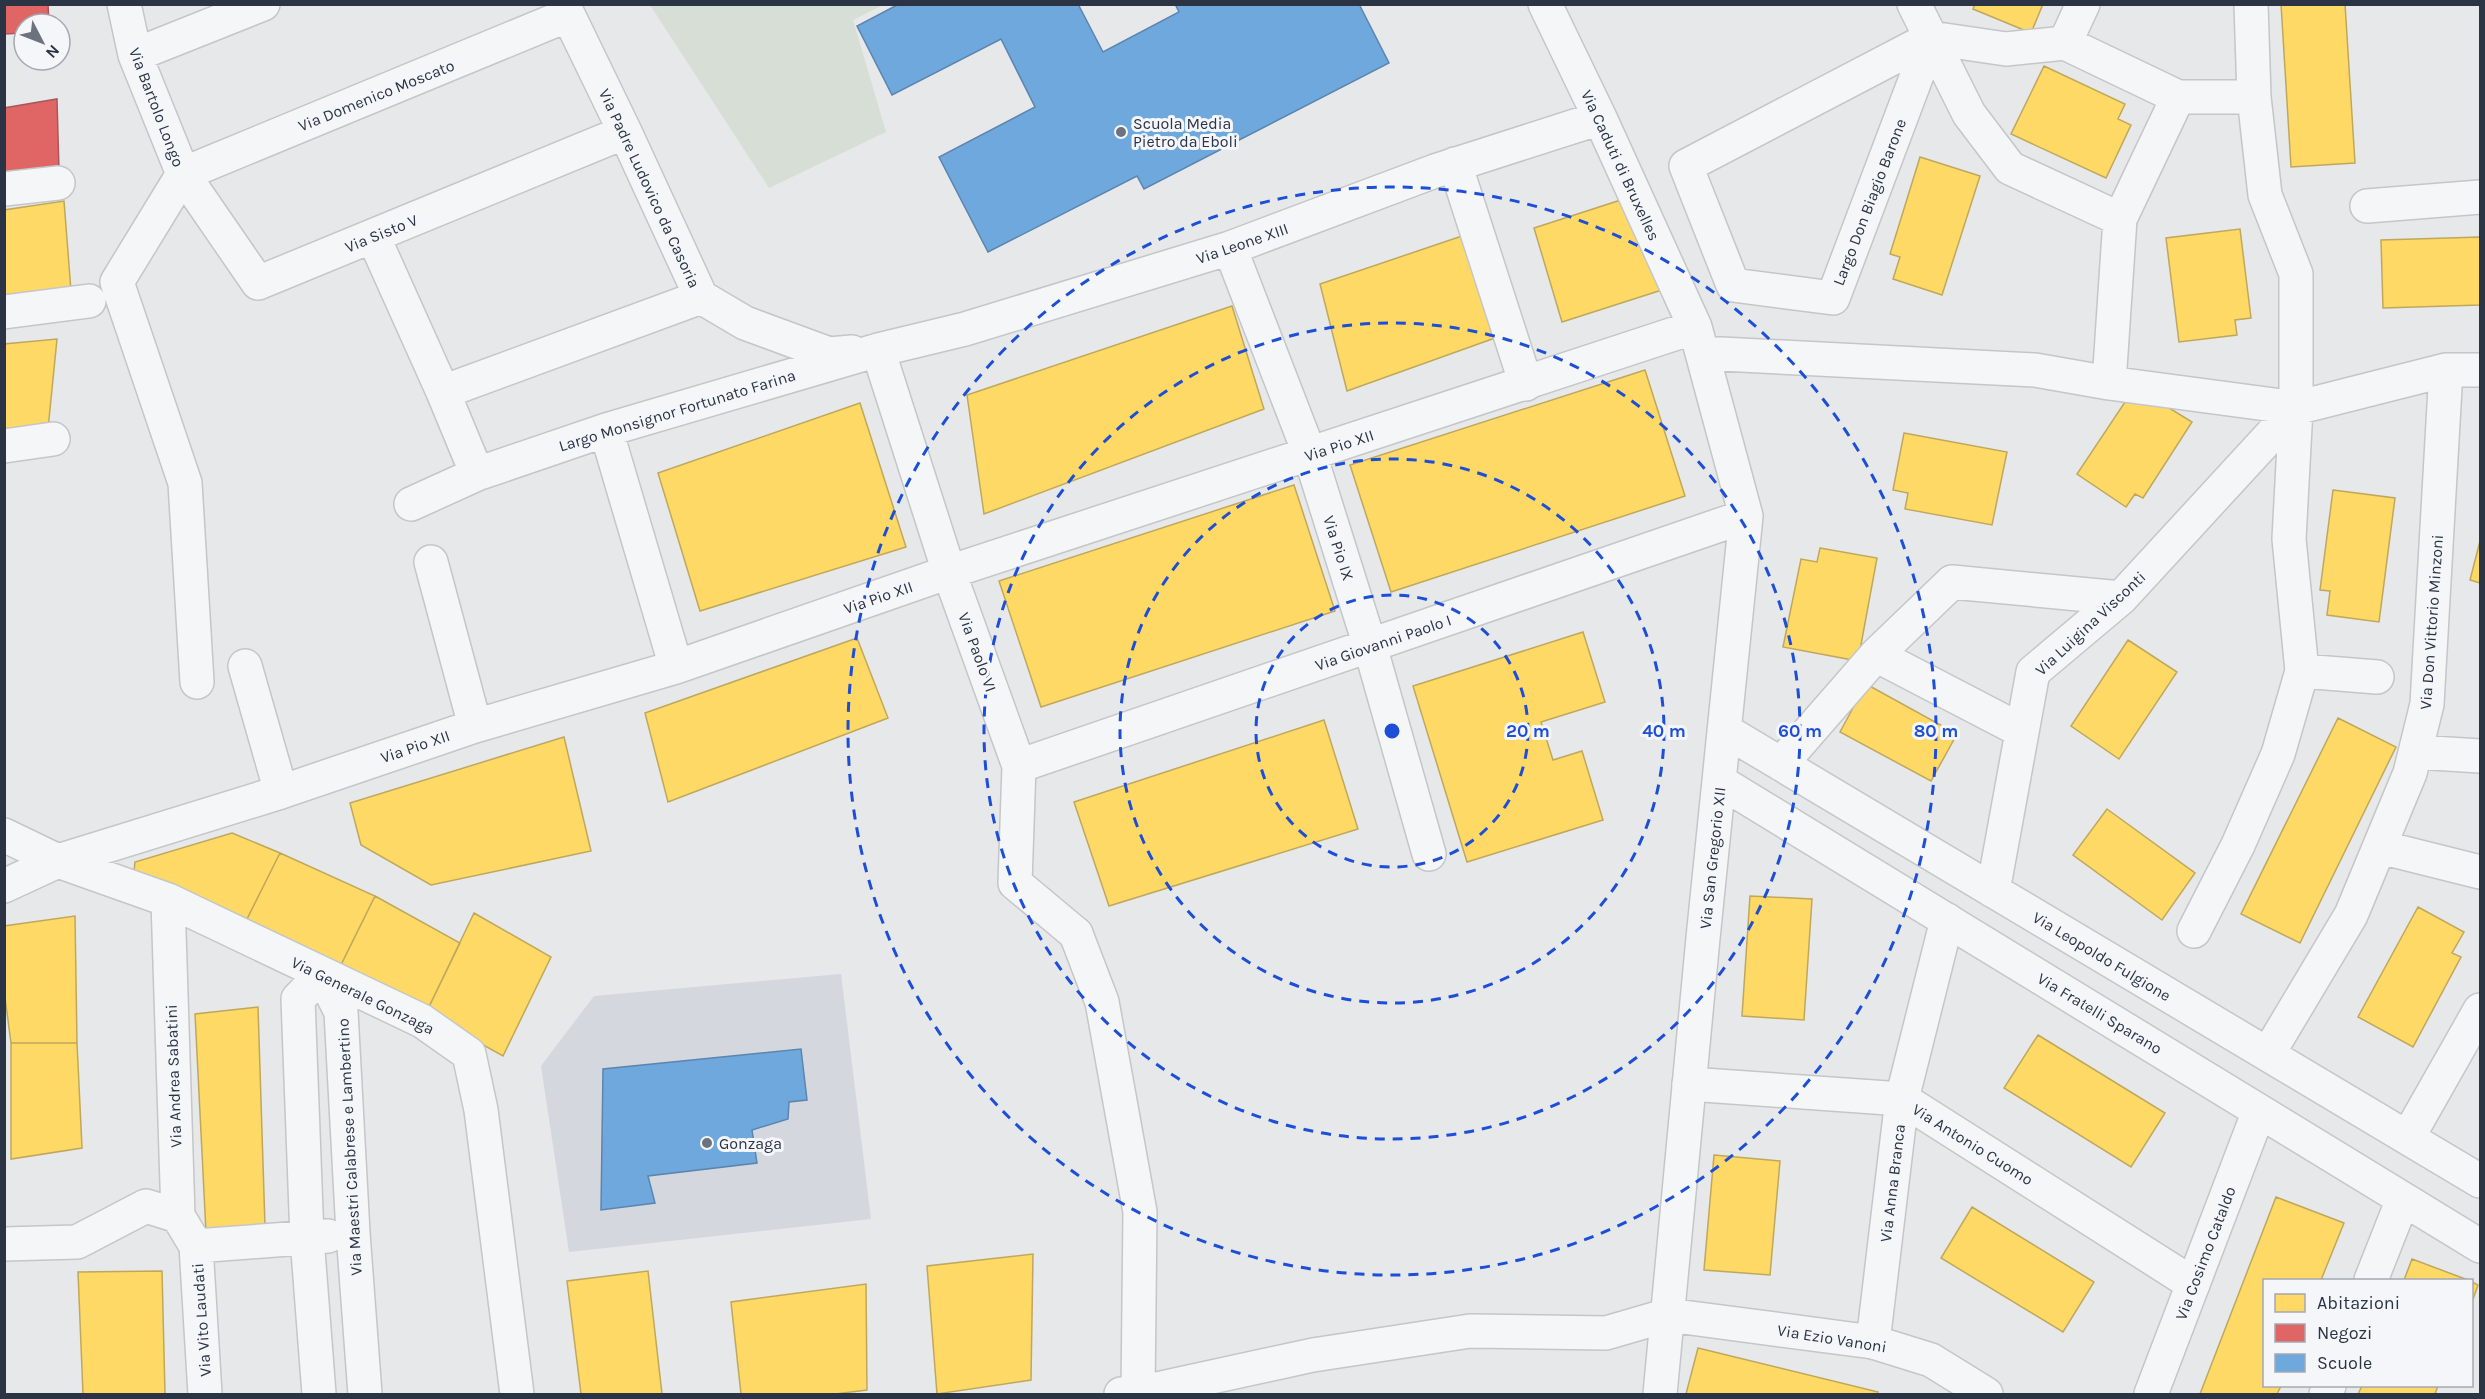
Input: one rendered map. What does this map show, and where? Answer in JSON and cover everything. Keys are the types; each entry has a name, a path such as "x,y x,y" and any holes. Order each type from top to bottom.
{"street":[{"name":"Via Bartolo Longo","path":"124,4 135,55 183,174"},
{"name":"Via Caduti di Bruxelles","path":"1545,4 1600,118 1699,340"},
{"path":"1914,4 1969,114 2010,168 2120,219"},
{"path":"2065,43 2083,4"},
{"path":"2193,931 2238,845 2278,754 2302,671 2289,539 2296,408 2296,274 2265,195 2254,97 2251,4"},
{"path":"135,55 255,6"},
{"name":"Via Padre Ludovico da Casoria","path":"566,10 626,132 701,297 745,322 830,354 878,350"},
{"name":"Via Domenico Moscato","path":"183,174 566,10"},
{"path":"1931,38 2006,49 2065,43 2178,98 2254,97"},
{"name":"Largo Don Biagio Barone","path":"1931,38 1833,298 1733,285 1686,166 1931,38"},
{"path":"2109,383 2120,219 2178,98"},
{"name":"Via Leone XIII","path":"878,350 966,329 1230,248 1455,164 1600,118"},
{"name":"Via Sisto V","path":"183,174 258,283 626,132"},
{"path":"1455,164 1526,384"},
{"path":"183,174 117,282 185,483 197,682"},
{"path":"4,189 58,183"},
{"path":"2367,206 2481,197"},
{"path":"373,236 477,474"},
{"name":"Via Pio IX","path":"1230,248 1310,455 1370,646 1429,854"},
{"path":"443,392 701,297"},
{"path":"4,312 89,301"},
{"path":"1699,340 2035,370 2109,383 2296,408 2446,370 2481,370"},
{"name":"Via Pio XII","path":"4,886 58,861 281,792 475,726 676,667 949,572 1526,384 1699,340"},
{"name":"Via San Gregorio XII","path":"1660,1395 1746,516 1699,340"},
{"name":"Largo Monsignor Fortunato Farina","path":"411,504 477,474 606,430 878,350"},
{"name":"Via Paolo VI","path":"878,350 949,572 1019,766 1015,883 1076,934 1102,1002 1140,1212 1130,1394"},
{"name":"Via Don Vittorio Minzoni","path":"2268,1054 2351,915 2410,773 2416,752 2427,704 2446,370"},
{"name":"Via Luigina Visconti","path":"1993,891 2033,672 2121,598 2296,408"},
{"path":"606,430 676,667"},
{"path":"4,446 53,439"},
{"name":"Via Giovanni Paolo I","path":"1019,766 1746,516"},
{"path":"431,562 475,726"},
{"path":"1781,765 1876,655 1952,582 2121,598"},
{"path":"1876,655 2022,731"},
{"path":"245,666 281,792"},
{"path":"2302,671 2377,677"},
{"name":"Via Leopoldo Fulgione","path":"1724,730 2481,1181"},
{"path":"2416,752 2481,756"},
{"name":"Via Fratelli Sparano","path":"1719,781 2481,1246"},
{"name":"Via Generale Gonzaga","path":"4,836 58,861 168,900 422,1021 469,1054 481,1110 517,1395"},
{"path":"2380,847 2481,872"},
{"name":"Via Andrea Sabatini","path":"168,900 178,1216 196,1246"},
{"name":"Via Anna Branca","path":"1873,1342 1902,1099 1947,920"},
{"path":"319,1395 307,1238 298,999 322,974"},
{"name":"Via Maestri Calabrese e Lambertino","path":"322,974 342,1012 352,1233 365,1395"},
{"path":"2408,1137 2481,1010"},
{"name":"Via Antonio Cuomo","path":"1689,1084 1902,1099 2193,1284"},
{"name":"Via Cosimo Cataldo","path":"2151,1395 2259,1111"},
{"path":"2372,1279 2403,1199"},
{"path":"4,1244 77,1242 146,1206 178,1216"},
{"path":"196,1246 352,1233"},
{"name":"Via Vito Laudati","path":"196,1246 206,1395"},
{"path":"1130,1394 1313,1355 1470,1331 1606,1333 1668,1315"},
{"name":"Via Ezio Vanoni","path":"1668,1315 1873,1342 1931,1360 1986,1395"}],"shaded area":[{"path":"650,5 883,5 853,20 886,132 769,188"},
{"name":"Gonzaga","path":"841,974 871,1219 569,1252 541,1066 594,996"}],"building: Abitazioni":[{"path":"1975,4 2043,4 2031,33 1973,9"},
{"path":"2281,4 2345,4 2355,163 2291,167"},
{"path":"2044,66 2125,104 2118,119 2131,125 2106,178 2011,134"},
{"path":"1920,157 1980,176 1942,295 1893,279 1900,257 1890,254"},
{"path":"1627,198 1665,289 1562,322 1534,228"},
{"path":"64,201 71,291 4,301 4,210"},
{"path":"2240,229 2251,318 2235,320 2237,335 2179,342 2166,238"},
{"path":"1462,236 1495,338 1347,391 1320,284"},
{"path":"2480,237 2480,305 2383,308 2381,240"},
{"path":"1232,306 1264,409 984,514 967,395"},
{"path":"57,339 48,429 4,434 4,344"},
{"path":"1645,370 1685,496 1391,592 1350,465"},
{"path":"2135,387 2192,422 2143,498 2135,494 2126,507 2077,474"},
{"path":"860,403 906,547 700,611 658,473"},
{"path":"1904,433 2007,452 1992,525 1905,509 1908,493 1893,490"},
{"path":"1294,485 1335,611 1041,707 999,581"},
{"path":"2333,490 2395,498 2379,622 2327,615 2330,591 2320,590"},
{"path":"2480,541 2480,583 2470,580"},
{"path":"1820,548 1877,558 1858,661 1783,647 1801,559 1817,562"},
{"path":"1583,632 1605,702 1541,722 1553,760 1582,751 1603,820 1467,862 1413,686"},
{"path":"857,638 888,718 668,802 645,713"},
{"path":"2128,640 2177,672 2119,759 2071,726"},
{"path":"1866,684 1957,734 1931,781 1840,732"},
{"path":"2338,718 2396,747 2300,943 2241,914"},
{"path":"1324,720 1358,829 1109,906 1074,802"},
{"path":"564,737 591,851 431,885 361,845 350,803"},
{"path":"2107,809 2195,873 2162,920 2073,855"},
{"path":"232,833 280,853 243,927 133,881 135,862"},
{"path":"280,853 375,896 337,973 243,927"},
{"path":"375,896 460,943 426,1013 337,973"},
{"path":"1750,896 1812,899 1804,1020 1742,1016"},
{"path":"2418,907 2464,932 2452,953 2461,957 2413,1047 2358,1017"},
{"path":"474,913 551,957 503,1056 426,1013"},
{"path":"75,916 77,1043 11,1043 4,990 4,926"},
{"path":"258,1007 265,1226 206,1232 195,1014"},
{"path":"2038,1035 2165,1113 2131,1167 2004,1088"},
{"path":"11,1043 77,1043 82,1148 11,1159"},
{"path":"1714,1155 1780,1161 1770,1275 1704,1270"},
{"path":"2276,1197 2344,1223 2321,1279 2263,1279 2263,1387 2280,1387 2277,1394 2200,1394"},
{"path":"1972,1207 2094,1282 2063,1332 1941,1258"},
{"path":"1033,1254 1031,1380 937,1394 927,1266"},
{"path":"2412,1259 2465,1279 2404,1279"},
{"path":"162,1271 165,1394 83,1394 78,1272"},
{"path":"648,1271 662,1394 581,1394 567,1281"},
{"path":"2473,1282 2478,1285 2473,1299"},
{"path":"866,1284 867,1390 835,1394 741,1394 731,1302"},
{"path":"1698,1348 1878,1392 1877,1394 1686,1394"},
{"path":"2362,1387 2438,1387 2435,1394 2358,1394"}],"building: Negozi":[{"path":"4,4 48,4 48,12 12,12 12,34 4,34"},
{"path":"57,99 59,171 4,176 4,108"}],"building: Scuole":[{"name":"Scuola Media Pietro da Eboli","path":"899,4 1078,4 1103,52 1179,12 1175,4 1359,4 1389,63 1144,189 1137,176 988,252 939,157 1035,107 1001,39 892,95 857,26"},
{"name":"Gonzaga","path":"801,1049 807,1100 789,1102 788,1119 752,1130 757,1163 648,1176 655,1203 601,1210 603,1069"}],"place":[{"name":"Scuola Media Pietro da Eboli","path":"1121,132"},
{"name":"Gonzaga","path":"707,1143"}]}
